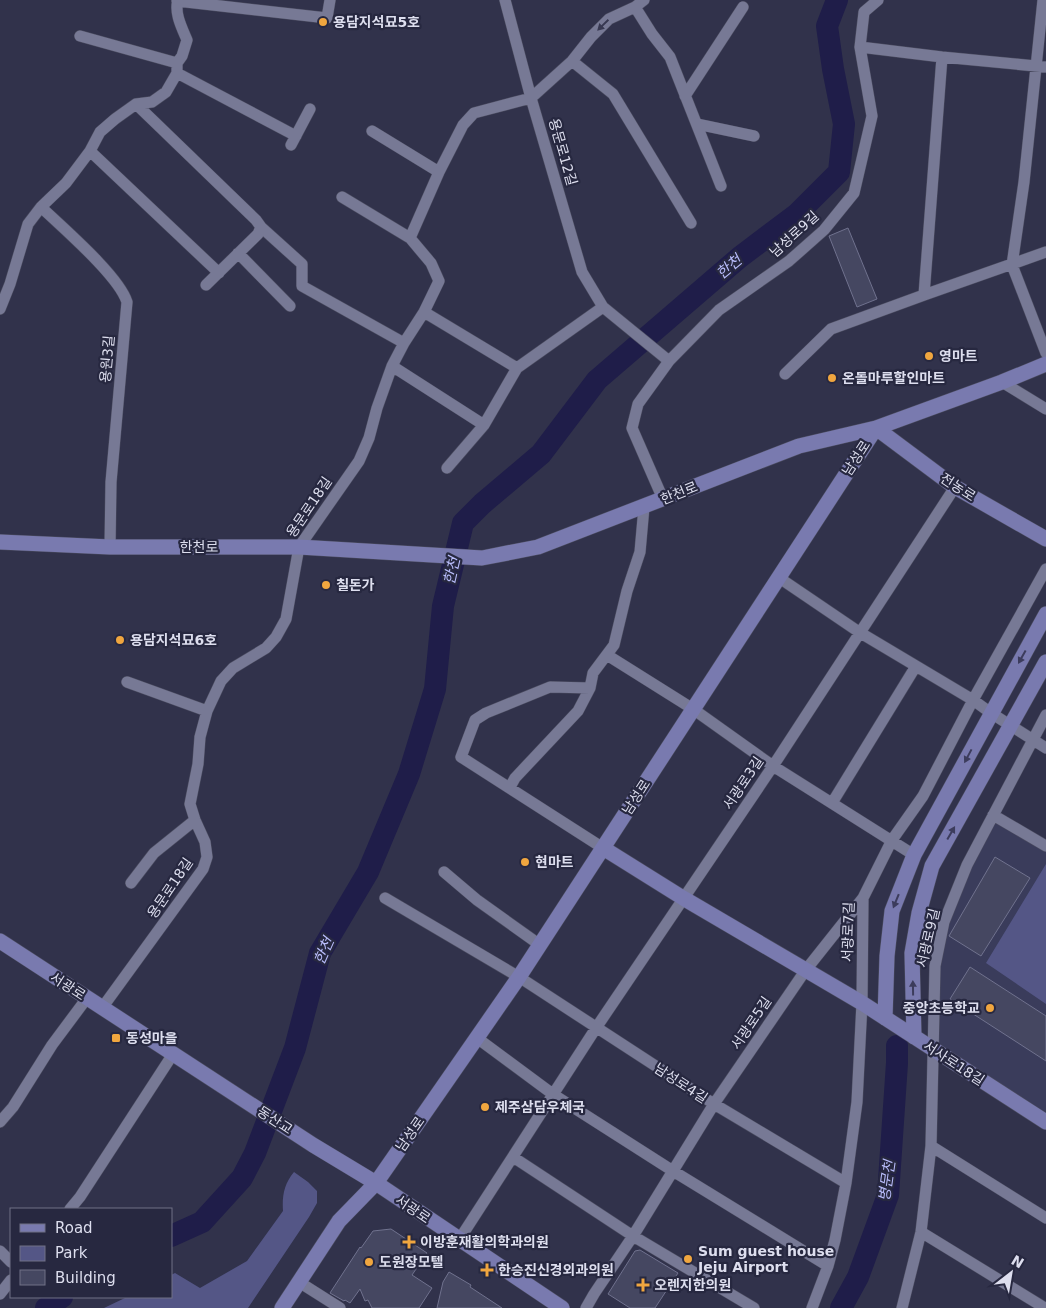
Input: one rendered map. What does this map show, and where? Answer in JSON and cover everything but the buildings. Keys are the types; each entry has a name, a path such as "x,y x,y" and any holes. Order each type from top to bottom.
{"street":[{"path":"0,309 10,284 28,224 66,183 90,152 100,132 114,119 136,104 152,102 166,92 187,40 179,22 178,1 218,3 326,18 330,0"},
{"name":"용문로12길","path":"505,0 531,98 582,272 603,306 669,361"},
{"name":"남성로9길","path":"663,500 632,428 638,404 669,361 719,310 789,261 824,230 854,193 872,116 860,47 864,12 878,0"},
{"path":"1043,0 1041,66 1012,265 1046,352"},
{"path":"342,197 410,238 463,125 474,113 531,98 572,61 591,37 609,19 640,3 652,34 670,57 721,186"},
{"path":"685,96 743,7"},
{"path":"80,36 177,68 293,140 310,109"},
{"path":"860,47 1041,66"},
{"path":"924,295 942,57"},
{"path":"572,61 613,94 691,223"},
{"path":"136,104 261,227 302,264 302,286 404,343"},
{"path":"697,124 754,136"},
{"path":"372,131 440,172"},
{"path":"90,152 218,273"},
{"name":"용원3길","path":"42,207 108,273 124,294 127,302 110,482 110,547"},
{"path":"206,285 258,234 261,227"},
{"name":"용문로18길","path":"102,1008 203,870 207,857 205,842 190,804 198,764 200,737 207,711 221,681 233,668 266,648 276,637 286,619 299,547 359,461 369,438 377,408 392,366 424,312 439,281 431,263 410,238"},
{"path":"785,374 831,329 1046,252"},
{"path":"238,253 290,306"},
{"path":"447,468 484,425 517,368 603,306"},
{"path":"424,312 517,368"},
{"name":"남성로","path":"282,1308 339,1221 376,1183 519,977 876,428 1046,364"},
{"path":"392,366 484,425"},
{"path":"1002,382 1046,409"},
{"name":"한천로","path":"0,542 110,547 299,547 482,558 538,547 799,446 876,428"},
{"name":"전농로","path":"876,428 955,487 1046,539"},
{"name":"서광로3길","path":"459,1240 596,1028 773,766 955,487"},
{"path":"510,787 515,778 578,711 590,688 593,673 614,646 627,591 640,552 644,507"},
{"name":"서광로7길","path":"812,1308 836,1240 857,1102 862,1003 863,898 892,840 923,796 973,700 1046,569"},
{"path":"778,578 859,632 973,700 1046,748"},
{"path":"885,1018 887,956 892,911 914,854 1046,614"},
{"path":"607,654 693,709 773,766 914,854"},
{"path":"914,1036 912,953 919,913 932,866 1046,662"},
{"path":"832,803 916,666"},
{"path":"128,682 207,711"},
{"path":"590,688 550,687 486,713 476,720 461,757 683,898 862,1003"},
{"name":"서광로9길","path":"902,1308 921,1232 931,1146 935,966 944,922 967,865 1046,715"},
{"path":"993,815 1046,846"},
{"path":"131,884 154,852 195,820"},
{"path":"444,872 477,900 540,945"},
{"name":"남성로4길","path":"385,898 519,977 714,1104 846,1184"},
{"name":"서광로5길","path":"586,1308 674,1171 714,1104 805,970 863,898"},
{"name":"서광로","path":"0,941 237,1096"},
{"path":"0,1122 13,1107 52,1045 87,998"},
{"name":"서사로18길","path":"862,1003 1046,1122"},
{"path":"477,1038 554,1095 828,1266"},
{"path":"71,1208 80,1197 173,1054"},
{"name":"동산교","path":"237,1096 313,1145"},
{"name":"서광로","path":"313,1145 376,1183 562,1308"},
{"path":"931,1146 1046,1218"},
{"path":"513,1157 633,1236 754,1308"},
{"path":"921,1232 1043,1305"},
{"path":"0,1251 10,1261"},
{"path":"0,1294 10,1281"},
{"path":"299,1282 340,1308"}],"shaded area":[{"name":"중앙초등학교","path":"993,815 1046,846 1046,1122 934,1050 935,966 944,922"}],"green space":[{"path":"1046,864 1046,1004 986,963"},
{"path":"294,1172 308,1182 317,1191 317,1203 248,1308 104,1308 125,1298 172,1298 172,1274 175,1273 200,1288 247,1261 283,1211 284,1190"}],"waterway":[{"name":"한천","path":"172,1236 202,1222 242,1178 255,1153 295,1048 320,953 368,872 409,774 435,689 443,606 463,523 482,504 541,454 597,380 740,257 797,214 839,172 844,124 827,26 837,0"},
{"name":"병문천","path":"841,1308 858,1277 888,1195 897,1046"},
{"name":"한천","path":"46,1308 61,1298"}],"place":[{"name":"용담지석묘5호","path":"323,22"},
{"name":"영마트","path":"929,356"},
{"name":"온돌마루할인마트","path":"832,378"},
{"name":"칠돈가","path":"326,585"},
{"name":"용담지석묘6호","path":"120,640"},
{"name":"현마트","path":"525,862"},
{"name":"중앙초등학교","path":"990,1008"},
{"name":"동성마을","path":"116,1038"},
{"name":"제주삼담우체국","path":"485,1107"},
{"name":"이방훈재활의학과의원","path":"409,1242"},
{"name":"Sum guest house Jeju Airport","path":"688,1259"},
{"name":"도원장모텔","path":"369,1262"},
{"name":"한승진신경외과의원","path":"487,1270"},
{"name":"오렌지한의원","path":"643,1285"}]}
